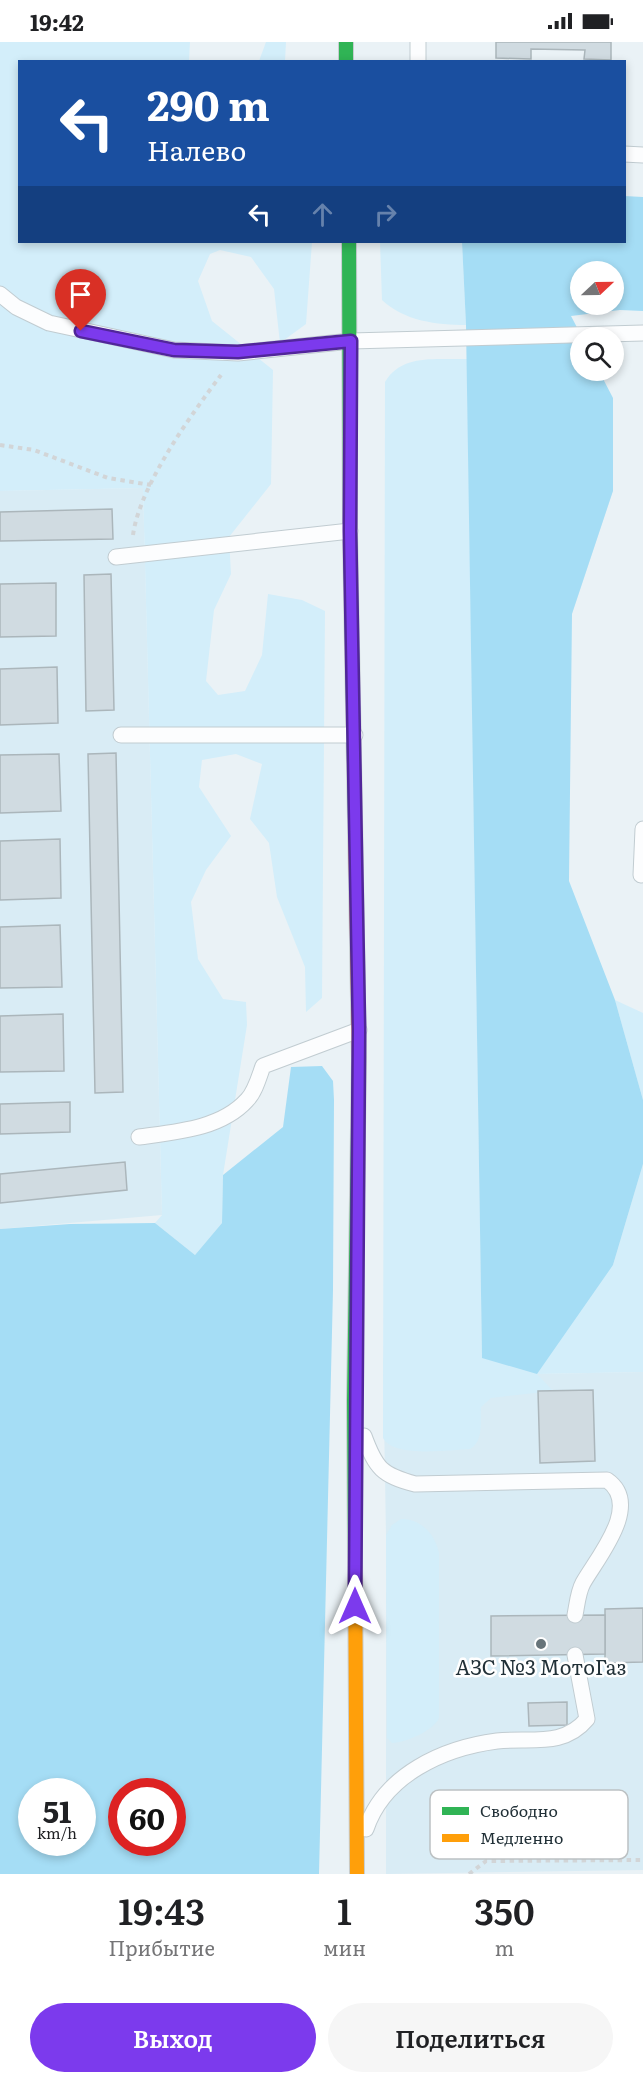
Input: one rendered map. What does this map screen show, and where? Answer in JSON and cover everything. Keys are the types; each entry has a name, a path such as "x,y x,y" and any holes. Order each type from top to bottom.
{"main road":[{"path":"346,42 346,60"},
{"path":"349,243 350,531 359,1030 354,1401 357,1874"}],"lane":[{"path":"418,42 418,60"},
{"path":"626,154 643,155"},
{"path":"0,294 16,307 49,323 174,350 238,352 351,341 643,333"},
{"path":"123,557 350,531"},
{"path":"121,735 355,735"},
{"path":"641,875 643,829"},
{"path":"139,1137 185,1130 227,1117 248,1099 263,1066 359,1030"},
{"path":"354,1401 360,1427 372,1459 388,1477 415,1484 607,1480 616,1487 620,1497 616,1530 581,1586 575,1616"},
{"path":"356,1857 372,1810 397,1780 445,1752 496,1741 559,1738 576,1732 587,1719 575,1655"}],"path":[{"path":"123,557 136,514 151,486 192,414 238,352"},
{"path":"0,445 34,450 108,478 151,486"},
{"path":"469,1874 486,1861 643,1860"}],"shaded area":[{"path":"0,42 190,42 189,60 18,60 18,243 312,243 306,324 280,343 274,289 251,257 220,250 210,254 198,281 212,321 273,370 271,484 229,537 231,574 214,610 206,681 218,695 245,691 262,655 268,594 302,600 325,611 322,998 306,1012 305,967 277,897 269,843 250,819 262,764 236,754 202,760 199,787 231,836 206,870 191,902 198,959 223,999 246,1002 247,1025 223,1175 222,1223 195,1255 155,1223 162,1215 143,488 0,491"},
{"path":"266,42 286,42 285,60 259,60"},
{"path":"626,196 643,197 643,311 624,310 624,261 570,261 570,315 579,315 571,316 577,327 570,327 570,381 604,381 613,398 613,491 572,614 569,881 615,1000 643,1100 643,1164 613,1265 537,1374 482,1358 466,325 462,243 626,243"},
{"path":"380,243 462,243 466,325 421,320 400,313 382,300"},
{"path":"432,359 467,359 482,1358 613,1265 643,1164 643,1372 537,1374 553,1391 491,1398 481,1407 479,1436 470,1449 410,1451 389,1444 383,1438 385,382 401,366 411,362"},
{"path":"143,488 162,1215 0,1229 0,491"},
{"path":"615,1000 643,1013 643,1100"},
{"path":"322,1066 333,1081 334,1100 333,1290 319,1874 0,1874 0,1229 70,1224 155,1223 195,1255 222,1223 223,1175 283,1127 291,1067"},
{"path":"383,1358 482,1358 537,1374 643,1372 643,1870 386,1874 386,1535"},
{"path":"401,1519 415,1522 426,1529 439,1553 439,1718 436,1723 419,1735 392,1743 387,1738 386,1535 392,1525"}],"building":[{"path":"496,42 611,42 611,60 584,59 585,50 531,49 531,59 496,58"},
{"path":"112,509 113,539 0,541 0,512"},
{"path":"111,574 114,710 86,711 84,575"},
{"path":"56,583 56,636 0,637 0,584"},
{"path":"57,667 58,723 0,725 0,669"},
{"path":"116,753 123,1092 95,1093 88,754"},
{"path":"59,754 61,811 0,813 0,755"},
{"path":"60,839 61,898 0,900 0,841"},
{"path":"60,925 62,987 0,988 0,927"},
{"path":"63,1014 64,1071 0,1072 0,1016"},
{"path":"70,1102 70,1132 0,1134 0,1104"},
{"path":"125,1162 127,1190 0,1203 0,1174"},
{"path":"593,1390 595,1461 540,1463 538,1391"},
{"path":"643,1608 643,1662 605,1663 605,1609"},
{"path":"605,1615 605,1654 491,1656 491,1616"},
{"path":"567,1702 567,1725 529,1726 528,1703"}],"traffic: fast":[{"path":"346,42 346,60"},
{"path":"349,243 350,531 355,819"},
{"path":"355,1559 354,1401 359,1059"}],"traffic: slow":[{"path":"355,819 359,1059"},
{"path":"355,1559 357,1874"}],"place":[{"name":"АЗС №3 МотоГаз","path":"541,1644"}],"route":[{"path":"81,331 174,350 238,352 351,341 350,531 359,1030 354,1401 355,1606"}]}
